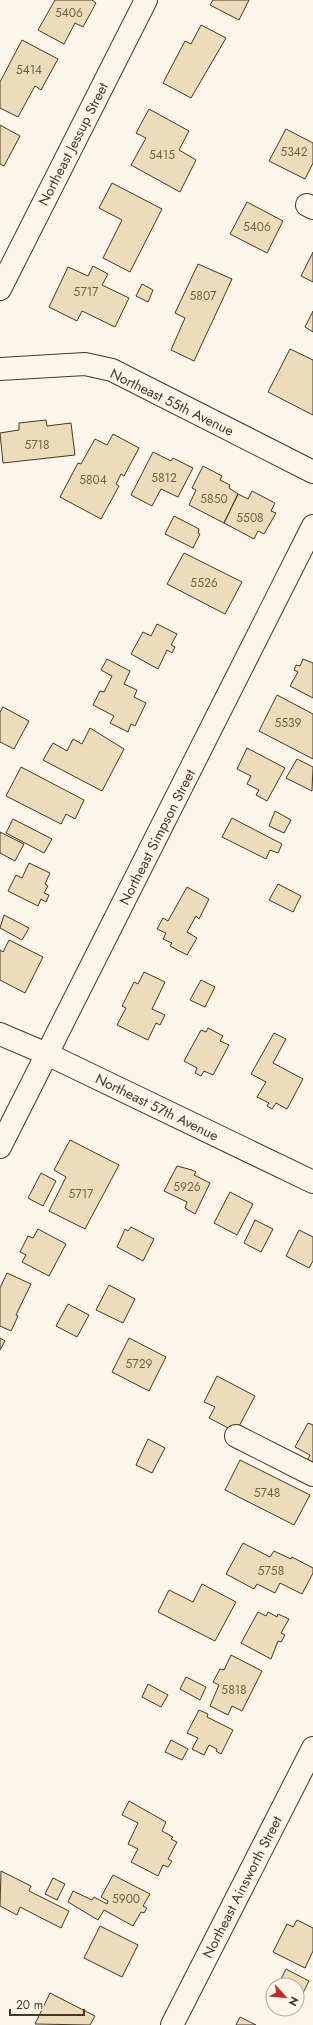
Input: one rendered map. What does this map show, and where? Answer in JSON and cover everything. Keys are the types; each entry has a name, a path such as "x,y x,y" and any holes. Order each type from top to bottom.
{"street":[{"name":"Northeast Jessup Street","path":"0,289 146,0"},
{"name":"Northeast 55th Avenue","path":"0,369 85,364 112,370 313,472"},
{"name":"Northeast Simpson Street","path":"0,1147 313,526"},
{"name":"Northeast 57th Avenue","path":"0,1034 47,1054 313,1182"},
{"path":"236,1436 313,1475"},
{"name":"Northeast Ainsworth Street","path":"172,2025 313,1748"}],"building":[{"path":"55,0 92,0 96,3 83,27 75,23 64,44 38,30"},
{"path":"213,0 249,0 239,20 210,5"},
{"path":"201,25 226,38 191,98 163,83 185,41 191,44"},
{"path":"22,40 58,59 41,90 35,86 18,117 0,108 0,82"},
{"path":"149,109 189,131 179,150 196,160 180,192 131,165 146,138 136,133"},
{"path":"0,125 20,136 4,166 0,164"},
{"path":"286,129 313,143 313,163 305,179 269,161"},
{"path":"112,183 162,209 130,272 103,258 122,220 99,208"},
{"path":"247,202 283,221 267,253 230,234"},
{"path":"313,252 313,282 301,276"},
{"path":"198,264 232,279 194,361 171,350 185,318 175,313"},
{"path":"93,266 108,274 102,285 129,298 115,327 82,311 77,321 49,307 68,267 88,276"},
{"path":"142,284 153,290 148,302 136,296"},
{"path":"313,311 313,332 305,327"},
{"path":"290,349 313,360 313,415 268,392"},
{"path":"46,420 47,426 71,423 75,455 3,463 0,433 19,430 19,423"},
{"path":"113,434 139,448 124,476 121,474 116,484 119,486 101,519 60,497 78,463 81,464 95,439 107,445"},
{"path":"153,452 171,461 173,458 193,468 178,497 161,489 152,506 131,495"},
{"path":"203,466 222,476 220,480 230,485 229,488 238,494 224,523 189,505 196,490 192,488"},
{"path":"252,491 275,503 271,511 276,513 264,534 258,531 254,539 224,523 238,494 248,499"},
{"path":"174,516 199,529 198,533 200,534 193,548 165,534"},
{"path":"184,553 242,582 225,614 167,584"},
{"path":"157,624 177,634 171,645 175,647 172,653 167,650 158,669 131,654 143,632 151,636"},
{"path":"107,659 130,671 124,684 137,690 134,697 146,703 135,726 131,724 128,732 110,723 114,716 93,705 100,691 104,692 112,676 101,670"},
{"path":"303,659 313,663 313,698 290,686 298,672 294,670 296,665 300,666"},
{"path":"277,695 313,714 313,759 259,731"},
{"path":"3,707 29,721 14,749 0,742 0,712"},
{"path":"90,728 124,749 102,791 43,760 53,743 67,751 73,739 82,744"},
{"path":"247,748 285,768 267,801 256,795 259,790 247,784 251,776 237,769"},
{"path":"297,759 313,767 312,791 286,778"},
{"path":"21,767 84,800 75,819 66,814 61,824 6,796"},
{"path":"275,811 291,820 284,833 269,826"},
{"path":"232,818 282,844 278,853 270,850 266,859 222,837"},
{"path":"13,819 52,839 44,853 6,833"},
{"path":"0,832 24,844 15,861 0,853"},
{"path":"29,863 50,873 45,884 48,886 44,893 49,895 46,902 41,899 38,906 8,891 16,875 22,878"},
{"path":"278,884 301,896 293,912 269,900"},
{"path":"187,887 209,899 199,919 196,916 187,932 197,938 187,955 170,946 172,943 163,939 166,933 157,929 163,918 168,921"},
{"path":"4,915 29,928 22,940 0,928"},
{"path":"9,940 43,957 25,993 0,980 0,950 3,952"},
{"path":"144,972 165,982 152,1009 165,1015 160,1025 156,1023 148,1040 117,1025 126,1008 122,1006 134,982 138,984"},
{"path":"201,980 215,987 205,1007 190,1000"},
{"path":"208,1028 223,1036 220,1041 229,1045 213,1075 204,1071 201,1076 195,1073 197,1068 184,1061 201,1030 206,1032"},
{"path":"274,1033 286,1039 273,1063 303,1079 287,1109 276,1103 272,1109 267,1106 269,1103 257,1097 266,1082 251,1074"},
{"path":"70,1140 119,1165 85,1229 49,1211 66,1177 54,1170"},
{"path":"177,1166 196,1172 194,1175 210,1183 195,1214 185,1208 187,1202 164,1191"},
{"path":"41,1173 56,1181 43,1206 28,1198"},
{"path":"230,1192 253,1204 237,1235 214,1223"},
{"path":"255,1220 273,1229 261,1252 244,1243"},
{"path":"131,1227 154,1239 143,1261 117,1247 125,1229 128,1231"},
{"path":"38,1229 66,1244 49,1276 22,1262 26,1255 20,1252 28,1236 33,1238"},
{"path":"299,1230 313,1237 313,1261 309,1268 286,1256"},
{"path":"7,1273 31,1284 16,1315 18,1316 11,1331 0,1326 0,1288"},
{"path":"109,1285 135,1299 123,1323 96,1310"},
{"path":"68,1304 89,1315 77,1337 56,1326"},
{"path":"0,1338 5,1341 0,1350"},
{"path":"129,1338 166,1357 149,1391 112,1372"},
{"path":"217,1376 255,1396 236,1432 209,1418 215,1407 204,1402"},
{"path":"308,1423 313,1425 313,1467 306,1463 310,1455 295,1447"},
{"path":"148,1439 165,1448 152,1473 136,1465"},
{"path":"240,1460 310,1495 294,1525 225,1490"},
{"path":"243,1543 270,1557 274,1551 291,1559 292,1557 313,1568 313,1573 302,1594 280,1583 275,1593 257,1584 254,1589 226,1574"},
{"path":"202,1584 236,1602 215,1641 158,1612 169,1590 193,1602"},
{"path":"258,1612 266,1616 268,1612 277,1617 278,1614 289,1619 281,1633 285,1635 281,1642 278,1641 271,1659 241,1643"},
{"path":"231,1655 262,1671 242,1711 232,1706 228,1715 210,1706 219,1685 213,1682 220,1669 224,1670"},
{"path":"186,1677 206,1687 200,1700 180,1689"},
{"path":"148,1684 168,1695 161,1707 142,1697"},
{"path":"199,1710 208,1714 207,1717 233,1730 221,1754 216,1751 217,1749 209,1745 204,1755 192,1749 198,1738 187,1733"},
{"path":"171,1740 188,1749 182,1760 165,1752"},
{"path":"129,1801 166,1822 162,1831 173,1837 171,1839 177,1842 168,1859 172,1861 168,1867 163,1865 158,1876 131,1862 138,1849 128,1844 138,1823 122,1815"},
{"path":"1,1871 31,1886 29,1891 69,1911 61,1928 20,1907 17,1915 0,1906"},
{"path":"113,1875 150,1894 143,1906 147,1908 144,1913 141,1912 133,1926 104,1910 98,1920 68,1902 73,1891 92,1900 94,1897 107,1904 108,1901 101,1897"},
{"path":"53,1878 65,1884 57,1900 45,1894"},
{"path":"297,1920 313,1928 313,1951 305,1968 273,1952 287,1924 293,1927"},
{"path":"100,1926 138,1945 122,1977 84,1958"},
{"path":"286,1969 301,1977 282,1977"},
{"path":"305,1979 309,1981 305,1989"},
{"path":"50,1993 95,2016 90,2025 35,2024"},
{"path":"240,2017 256,2025 236,2025"}]}
